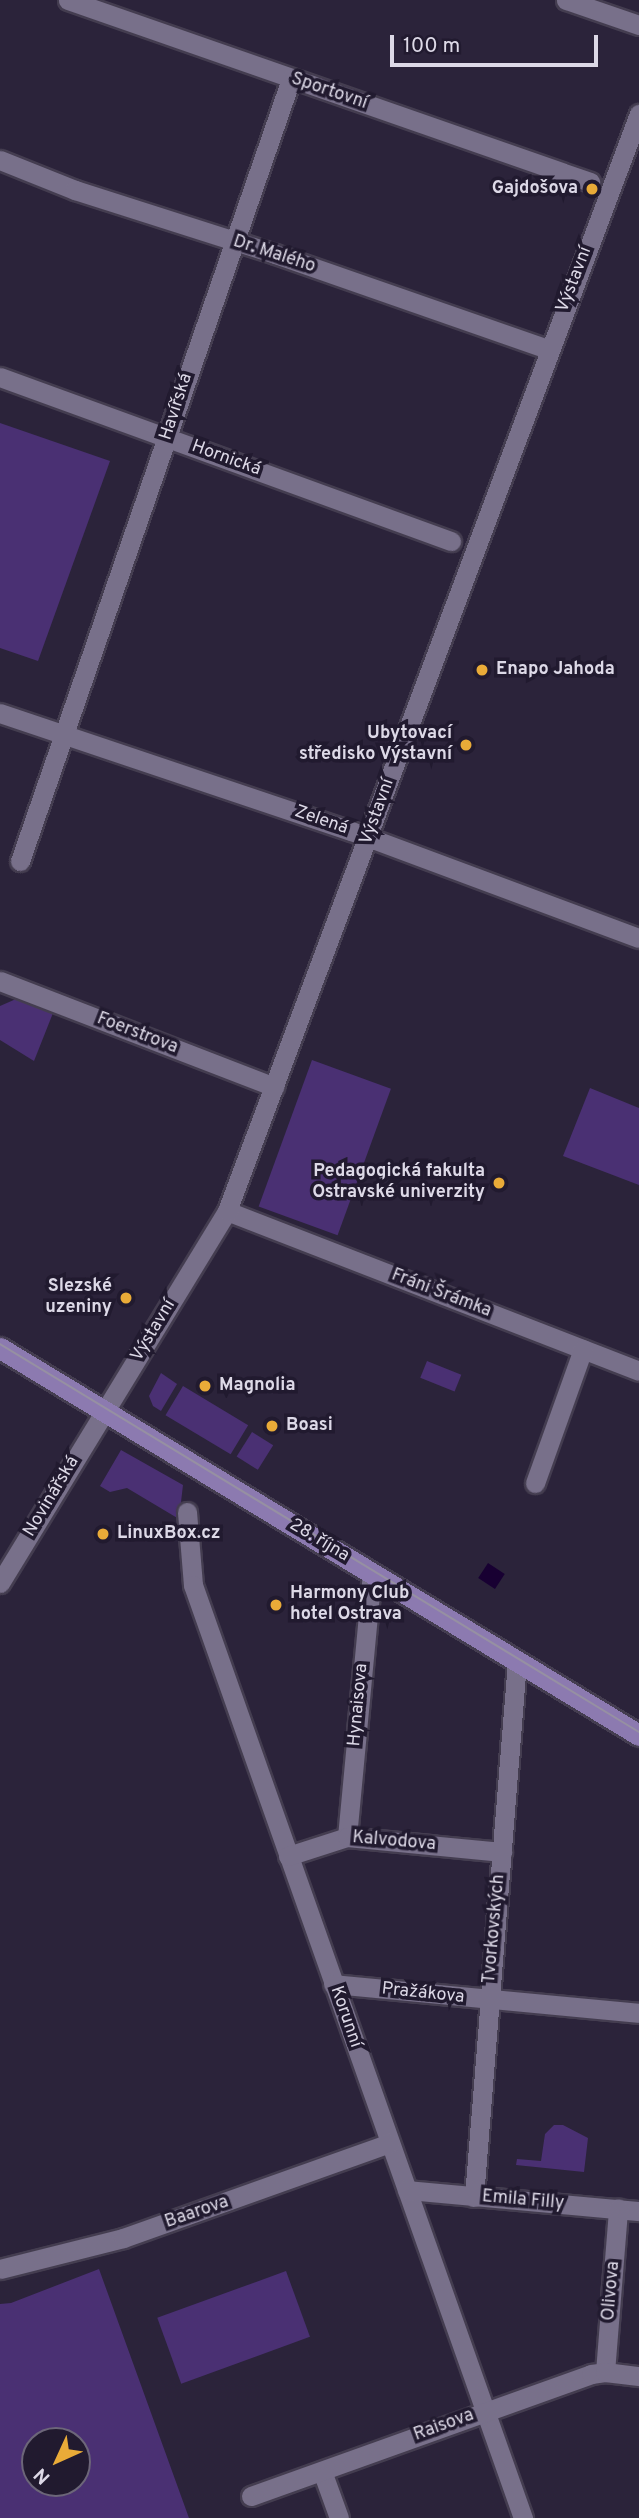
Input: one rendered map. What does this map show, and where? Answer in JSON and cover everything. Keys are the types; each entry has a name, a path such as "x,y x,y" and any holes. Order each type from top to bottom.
{"main road":[{"name":"28. října","path":"0,1348 639,1735"}],"street":[{"name":"Sportovní","path":"68,0 590,182"},
{"path":"566,0 639,25"},
{"name":"Havířská","path":"20,861 232,242 291,79"},
{"name":"Výstavní","path":"104,1411 235,1214 274,1087 548,349 639,114"},
{"name":"Dr. Malého","path":"0,160 75,190 548,349"},
{"name":"Hornická","path":"0,377 451,541"},
{"name":"Zelená","path":"0,713 368,837 639,938"},
{"name":"Foerstrova","path":"1,982 274,1087"},
{"name":"Fráni Šrámka","path":"235,1214 639,1371"},
{"path":"535,1483 583,1349"},
{"name":"Novinářská","path":"0,1583 104,1411"},
{"name":"Korunní","path":"187,1512 193,1585 523,2518"},
{"name":"Hynaisova","path":"347,1837 372,1573"},
{"name":"Tvorkovských","path":"474,2197 517,1661"},
{"name":"Kalvodova","path":"288,1856 347,1837 502,1852"},
{"name":"Pražákova","path":"334,1984 490,2001 639,2013"},
{"name":"Baarova","path":"0,2269 123,2238 390,2143"},
{"name":"Emila Filly","path":"407,2190 639,2211"},
{"name":"Olivova","path":"605,2372 618,2209"},
{"name":"Raisova","path":"251,2496 591,2374 605,2372 639,2376"},
{"path":"322,2471 339,2518"}],"shaded area":[{"path":"0,423 110,461 38,661 0,648"},
{"path":"16,999 53,1013 34,1061 0,1040 0,1006"},
{"path":"312,1060 391,1089 338,1235 259,1207"},
{"path":"590,1088 639,1108 639,1185 563,1156"},
{"path":"427,1361 461,1375 455,1392 420,1378"},
{"path":"161,1373 177,1384 161,1411 153,1406 149,1396"},
{"path":"183,1386 248,1425 231,1454 165,1415"},
{"path":"252,1432 273,1445 258,1470 237,1457"},
{"path":"121,1450 183,1485 179,1519 127,1488 110,1492 100,1486"},
{"path":"488,1563 505,1574 495,1589 478,1578"},
{"path":"554,2125 563,2125 588,2138 584,2172 516,2165 517,2159 541,2161 545,2134"},
{"path":"99,2269 189,2518 0,2518 0,2304 11,2303"},
{"path":"286,2271 310,2337 181,2384 157,2318"}],"tram line":[{"path":"0,1344 639,1732"}],"place":[{"name":"Gajdošova","path":"592,189"},
{"name":"Enapo Jahoda","path":"482,670"},
{"name":"Ubytovací středisko Výstavní","path":"466,745"},
{"name":"Pedagogická fakulta Ostravské univerzity","path":"499,1183"},
{"name":"Slezské uzeniny","path":"126,1298"},
{"name":"Magnolia","path":"205,1386"},
{"name":"Boasi","path":"272,1426"},
{"name":"LinuxBox.cz","path":"103,1534"},
{"name":"Harmony Club hotel Ostrava","path":"276,1605"}]}
